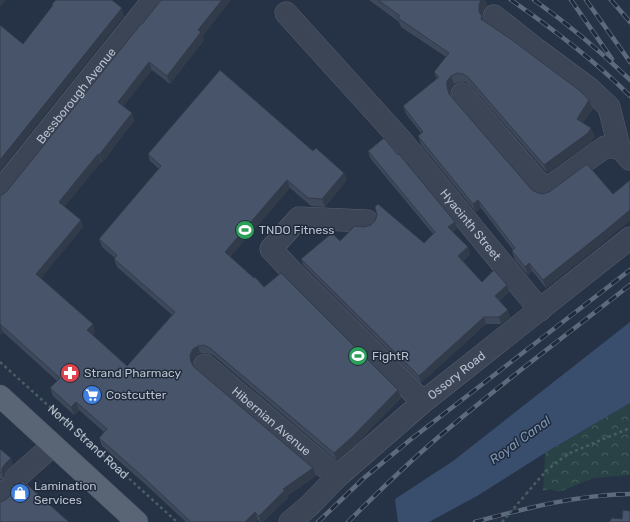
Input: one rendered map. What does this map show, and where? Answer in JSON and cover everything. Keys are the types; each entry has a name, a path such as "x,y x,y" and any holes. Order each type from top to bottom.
{"main road":[{"path":"0,396 137,522"}],"street":[{"name":"Bessborough Avenue","path":"0,191 153,0"},
{"name":"Hyacinth Street","path":"286,13 401,140 540,310"},
{"path":"494,16 590,89 609,107 624,153"},
{"path":"462,94 545,190 605,147 624,153"},
{"path":"367,221 299,218 271,249 297,277 423,402"},
{"name":"Ossory Road","path":"290,522 309,506 337,477 423,402 630,238"},
{"name":"Hibernian Avenue","path":"206,365 337,477"},
{"path":"7,488 53,444"}],"path":[{"name":"North Strand Road","path":"0,362 177,522"},
{"path":"502,522 546,471 558,461 570,454 630,428"}],"green space":[{"path":"630,403 630,475 594,478 559,492 549,489 543,491 545,453"}],"water":[{"name":"Royal Canal","path":"630,322 630,403 545,453 477,496 429,522 398,522 395,499 453,461"}],"building":[{"path":"56,0 112,0 122,8 0,160 0,25 23,44"},
{"path":"161,0 222,0 198,30 201,32 167,76 149,62 118,102 132,113 59,202 81,220 36,274 93,324 87,330 127,366 175,312 114,259 117,255 99,239 161,166 148,154 220,70 313,151 316,148 344,173 322,199 308,198 287,180 225,252 254,278 255,277 264,287 281,273 398,390 352,437 334,453 210,348 204,345 193,349 190,355 191,362 194,367 313,468 283,489 285,490 259,516 255,512 245,522 191,522 99,438 107,429 76,402 71,407 50,388 60,378 0,324 0,195 7,191"},
{"path":"378,0 481,0 479,12 482,16 481,19 579,90 589,100 577,119 591,128 588,133 544,165 468,77 457,73 451,76 447,81 449,94 532,190 543,194 549,192 587,164 613,194 630,180 630,210 543,280 529,263 525,267 512,251 515,248 478,200 473,204 418,136 423,132 403,106 439,77 434,72 449,53 398,18 400,16"},
{"path":"384,138 455,222 448,227 468,247 458,256 482,282 494,270 507,285 495,296 508,310 499,317 484,317 419,376 301,259 332,233 340,241 355,226 364,227 371,225 375,221 377,215 375,207 378,204 424,243 435,232 368,151"},
{"path":"0,449 11,458 2,468 2,473 0,473"},
{"path":"23,481 69,522 0,522 0,502 8,498 12,493 14,484"},
{"path":"623,510 630,511 630,522 609,522 612,518 622,519"}],"railway":[{"path":"511,0 573,45 630,96"},
{"path":"534,0 584,38 630,80"},
{"path":"571,0 612,59"},
{"path":"586,0 630,62"},
{"path":"611,0 630,22"},
{"path":"318,522 364,478 410,440 630,270"},
{"path":"348,522 422,451 470,410 630,285"},
{"path":"475,522 552,503 591,497 630,494"}],"place":[{"name":"TNDO Fitness","path":"245,230"},
{"name":"FightR","path":"358,356"},
{"name":"Strand Pharmacy","path":"70,373"},
{"name":"Costcutter","path":"92,395"},
{"name":"Lamination Services","path":"20,493"}]}
